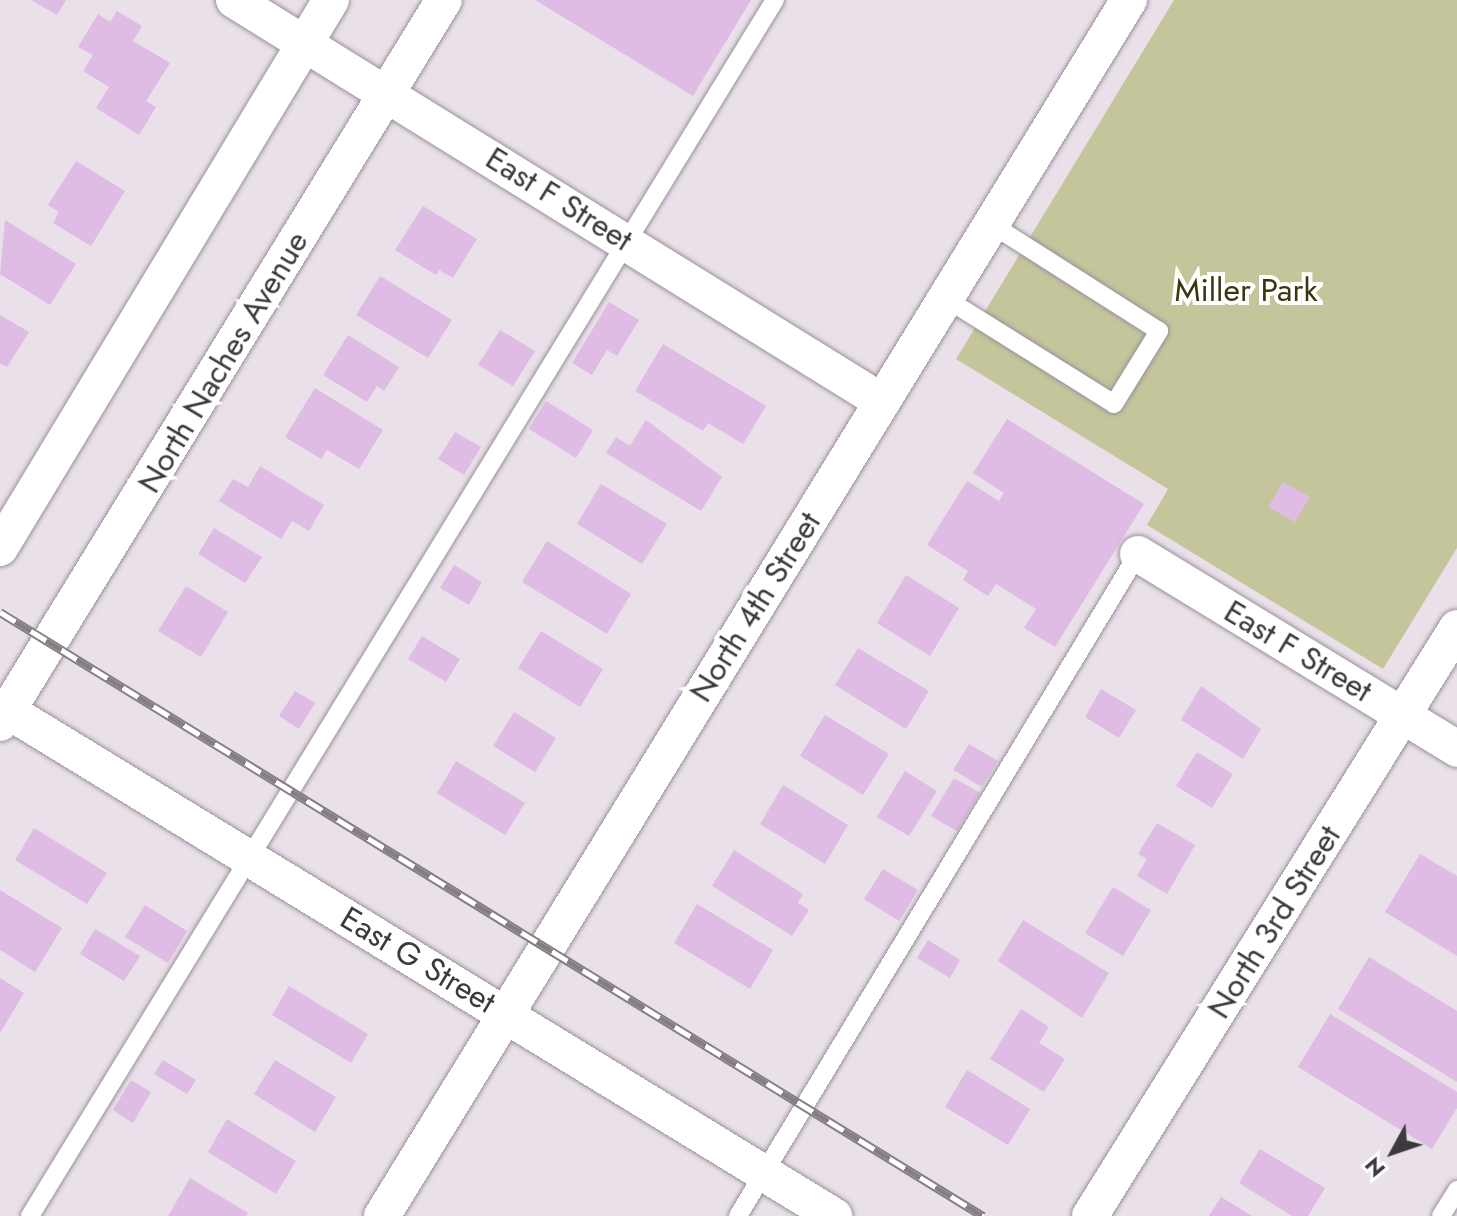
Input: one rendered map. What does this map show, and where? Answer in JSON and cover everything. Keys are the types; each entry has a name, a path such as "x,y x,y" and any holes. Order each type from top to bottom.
{"street":[{"name":"East F Street","path":"234,0 387,92 881,401"},
{"path":"0,548 331,0"},
{"name":"North Naches Avenue","path":"2,714 444,0"},
{"name":"North 4th Street","path":"382,1216 1129,0"},
{"name":"East F Street","path":"1138,554 1457,749"},
{"name":"North 3rd Street","path":"1090,1216 1457,628"},
{"name":"East G Street","path":"2,714 506,1013 834,1216"}],"lane":[{"path":"30,1216 251,860 775,0"},
{"path":"945,298 1114,404 1159,331 991,224"},
{"path":"738,1216 1138,554"},
{"path":"1441,1216 1457,1190"}],"green space":[{"name":"Miller Park","path":"1174,0 1457,0 1457,548 1383,669 1147,525 1168,489 956,359"}],"building":[{"path":"31,0 66,0 57,15"},
{"path":"535,0 751,0 693,96"},
{"path":"117,11 142,26 133,41 170,63 146,101 156,107 139,135 96,108 109,87 83,71 93,55 78,47 98,14 110,22"},
{"path":"76,161 125,191 91,246 53,223 59,212 48,205"},
{"path":"423,206 477,239 453,278 439,270 436,275 395,250"},
{"path":"5,220 76,264 50,305 0,274"},
{"path":"380,276 452,320 428,358 356,315"},
{"path":"609,302 639,320 617,356 607,350 592,375 572,363"},
{"path":"0,315 29,332 7,367 0,363"},
{"path":"500,330 535,351 513,386 478,365"},
{"path":"348,335 399,367 384,391 377,386 367,402 323,375"},
{"path":"663,344 766,406 743,444 708,423 703,431 635,391"},
{"path":"315,388 383,430 359,469 327,450 321,459 285,437"},
{"path":"546,401 593,430 576,458 529,429"},
{"path":"1007,419 1144,504 1055,647 1024,628 1036,609 996,584 988,596 963,580 968,571 927,545 967,481 999,501 1004,493 973,473"},
{"path":"646,420 722,477 701,511 606,453 616,437 630,446"},
{"path":"455,432 481,447 464,475 438,459"},
{"path":"260,466 324,505 309,531 292,521 281,539 219,501 233,479 248,487"},
{"path":"1283,482 1310,497 1295,522 1268,507"},
{"path":"601,484 667,524 642,564 577,524"},
{"path":"214,528 262,557 245,583 198,554"},
{"path":"547,541 631,594 607,634 522,582"},
{"path":"454,565 482,582 469,605 440,588"},
{"path":"906,575 959,608 930,656 877,623"},
{"path":"186,586 228,612 201,657 158,631"},
{"path":"541,631 603,669 580,707 518,668"},
{"path":"422,636 460,659 446,682 408,659"},
{"path":"858,648 929,691 906,729 835,685"},
{"path":"1201,686 1261,729 1243,759 1181,720"},
{"path":"1101,689 1136,710 1119,738 1085,717"},
{"path":"295,691 315,703 299,729 279,716"},
{"path":"514,712 556,738 535,772 493,746"},
{"path":"825,715 889,754 863,795 800,756"},
{"path":"969,744 998,761 982,787 953,770"},
{"path":"1197,752 1233,774 1212,808 1176,786"},
{"path":"456,761 525,803 505,835 437,793"},
{"path":"905,771 937,791 909,836 877,817"},
{"path":"954,778 980,793 957,831 931,816"},
{"path":"783,785 848,825 825,864 760,824"},
{"path":"1157,823 1195,845 1167,894 1137,876 1147,859 1138,854"},
{"path":"34,828 107,873 87,904 15,860"},
{"path":"734,850 803,894 798,903 809,910 792,936 712,886"},
{"path":"1420,854 1457,876 1457,956 1385,912"},
{"path":"883,869 918,890 899,921 864,899"},
{"path":"1113,887 1151,910 1123,956 1085,933"},
{"path":"0,890 62,928 35,972 0,950"},
{"path":"697,904 773,950 750,989 674,943"},
{"path":"145,905 187,931 168,963 125,937"},
{"path":"1023,920 1109,973 1082,1018 998,961"},
{"path":"95,929 140,956 124,981 80,954"},
{"path":"928,940 960,960 950,978 917,958"},
{"path":"1369,957 1457,1011 1457,1082 1338,1009"},
{"path":"0,978 24,993 0,1033"},
{"path":"289,986 368,1034 351,1063 272,1015"},
{"path":"1021,1009 1049,1027 1039,1043 1065,1059 1044,1092 990,1059"},
{"path":"1330,1014 1457,1092 1457,1108 1432,1149 1298,1067"},
{"path":"163,1060 196,1080 187,1094 154,1074"},
{"path":"275,1060 336,1097 315,1132 254,1094"},
{"path":"967,1070 1030,1109 1008,1145 945,1107"},
{"path":"131,1080 151,1092 133,1123 113,1110"},
{"path":"227,1119 296,1161 276,1194 208,1152"},
{"path":"1260,1149 1325,1188 1308,1216 1292,1216 1239,1183"},
{"path":"190,1178 248,1213 246,1216 168,1216"},
{"path":"1221,1197 1252,1216 1209,1216"}],"railway":[{"path":"0,612 983,1216"}]}
